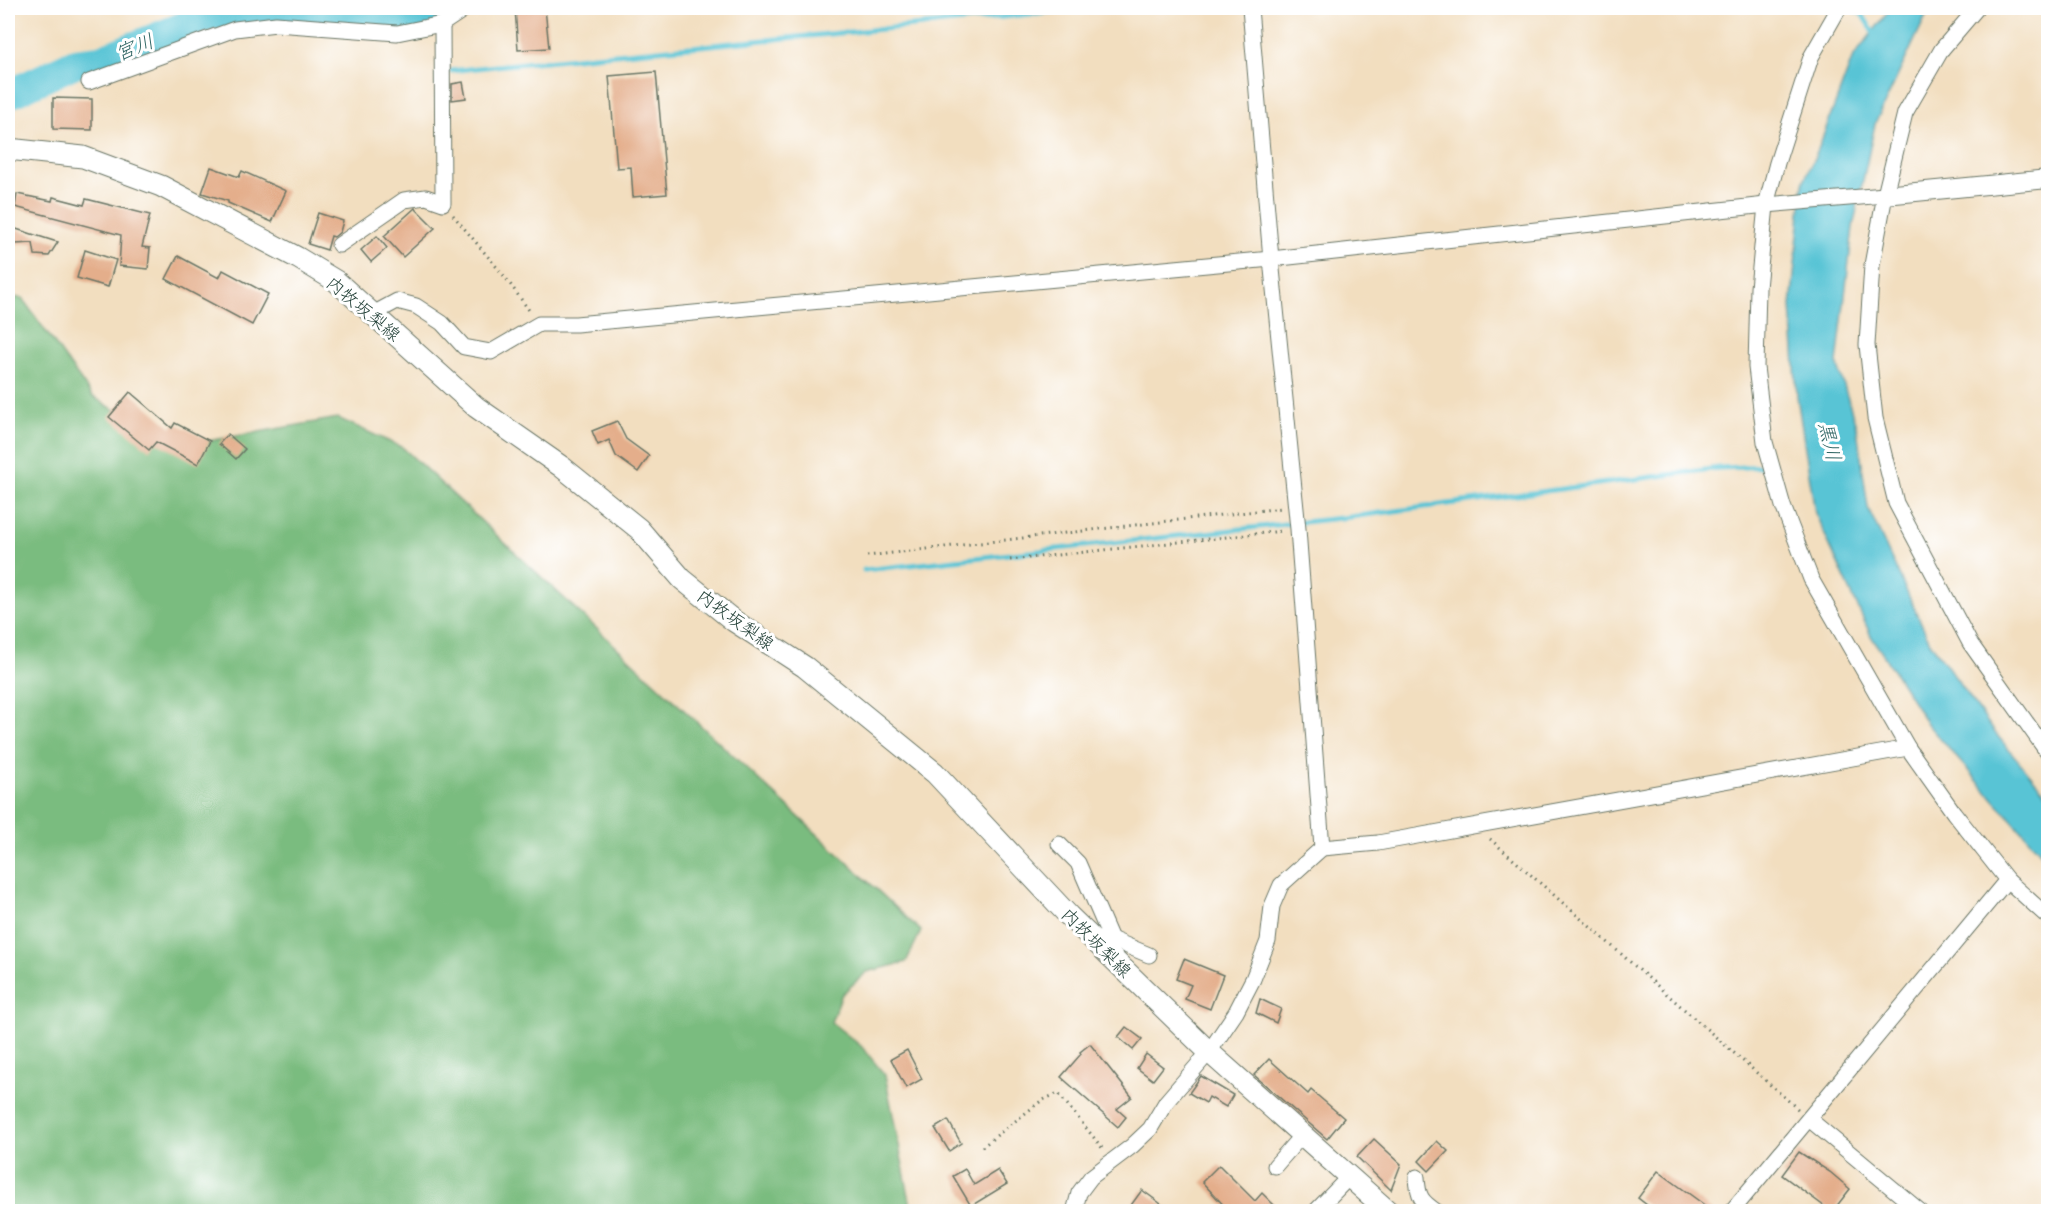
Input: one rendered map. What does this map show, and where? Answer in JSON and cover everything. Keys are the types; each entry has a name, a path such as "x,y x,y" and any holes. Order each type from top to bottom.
{"main road":[{"name":"内牧坂梨線","path":"8,149 83,157 162,186 298,258 336,281 477,407 562,467 639,529 682,579 734,621 805,667 935,773 1070,916 1107,943 1209,1052 1389,1212"}],"street":[{"path":"89,82 235,29 276,24 397,33 442,24 466,8"},
{"path":"1250,8 1271,259 1298,529 1322,848"},
{"path":"1839,8 1811,57 1779,153 1766,206 1758,288 1756,367 1765,442 1783,506 1811,579 1908,748 1954,813 2007,880 2049,917"},
{"path":"1977,8 1942,49 1905,113 1885,195 1872,265 1867,345 1875,418 1896,503 1970,643 2049,753"},
{"path":"339,245 404,201 426,197 443,203 442,24"},
{"path":"373,314 397,301 416,306 442,323 464,347 491,352 539,324 576,324 1271,259 1766,206 2049,179"},
{"path":"1074,1212 1079,1193 1091,1177 1132,1146 1150,1129 1166,1102 1209,1052 1236,1012 1253,979 1268,941 1272,906 1281,885 1322,848 1378,843 1908,748"},
{"path":"1059,844 1078,863 1107,943 1149,955"},
{"path":"1731,1212 2007,880"},
{"path":"1809,1119 1922,1212"},
{"path":"1275,1166 1302,1135"},
{"path":"1316,1211 1349,1177"},
{"path":"1417,1177 1418,1192 1424,1203 1437,1212"}],"path":[{"path":"443,203 505,277 539,324"},
{"path":"867,556 1295,507"},
{"path":"1010,560 1298,529"},
{"path":"1475,826 1809,1119"},
{"path":"982,1148 1041,1101 1058,1093 1112,1160"}],"green space":[{"path":"8,297 22,298 92,396 174,447 338,418 403,448 921,931 906,962 867,972 842,994 831,1022 861,1046 885,1075 912,1211 8,1211"}],"water":[{"name":"黒川","path":"1891,8 1938,8 1926,16 1875,124 1853,227 1837,363 1857,429 1868,508 1930,642 1996,734 2048,796 2048,861 1928,725 1871,636 1815,513 1797,396 1791,306 1803,183 1852,59"}],"building":[{"path":"515,8 545,8 549,48 518,50"},
{"path":"656,72 667,194 633,197 631,167 617,168 609,76"},
{"path":"463,82 466,98 452,100 452,84"},
{"path":"53,98 92,99 92,130 53,129"},
{"path":"211,167 239,177 242,171 286,191 272,222 228,203 228,201 202,193"},
{"path":"17,194 52,201 53,197 84,205 86,199 150,215 142,247 150,248 148,269 119,266 121,235 15,207"},
{"path":"415,208 435,228 403,257 384,236"},
{"path":"318,213 343,221 340,232 334,237 331,236 327,250 308,244"},
{"path":"13,228 58,242 49,256 35,255 33,243 15,244"},
{"path":"377,236 387,248 371,262 361,250"},
{"path":"85,250 116,260 108,287 77,278"},
{"path":"178,256 219,278 223,270 268,294 252,325 166,279"},
{"path":"130,392 172,428 175,423 210,441 198,464 156,442 149,450 109,417"},
{"path":"617,421 626,439 649,456 638,472 616,456 609,440 598,445 592,431"},
{"path":"228,434 245,449 236,459 219,444"},
{"path":"1184,959 1223,975 1210,1009 1185,999 1191,985 1176,979"},
{"path":"1260,999 1281,1009 1276,1023 1256,1013"},
{"path":"1126,1027 1142,1039 1133,1050 1118,1037"},
{"path":"1090,1044 1132,1097 1117,1109 1126,1117 1118,1127 1061,1077 1081,1054 1080,1052"},
{"path":"907,1050 922,1079 906,1088 891,1059"},
{"path":"1146,1054 1163,1067 1153,1080 1137,1068"},
{"path":"1269,1059 1308,1094 1311,1090 1344,1118 1327,1139 1254,1075"},
{"path":"1201,1076 1233,1095 1226,1107 1209,1097 1206,1103 1189,1093"},
{"path":"948,1120 961,1143 949,1151 935,1128"},
{"path":"1374,1139 1401,1164 1391,1190 1357,1157"},
{"path":"1437,1141 1448,1151 1429,1171 1419,1161"},
{"path":"1799,1152 1830,1172 1850,1189 1832,1212 1782,1175"},
{"path":"1219,1165 1255,1201 1262,1193 1281,1212 1230,1212 1202,1182"},
{"path":"965,1169 974,1185 998,1170 1007,1184 971,1206 953,1176"},
{"path":"1658,1171 1714,1212 1656,1212 1638,1198"},
{"path":"1142,1190 1172,1212 1126,1212"}],"waterway":[{"name":"宮川","path":"8,95 75,63 100,60 205,18 238,10 334,10 426,19 440,8"},
{"path":"451,71 1082,8"},
{"path":"1850,8 1862,14 1876,37"},
{"path":"864,570 1350,517 1719,468 1771,466"}]}
